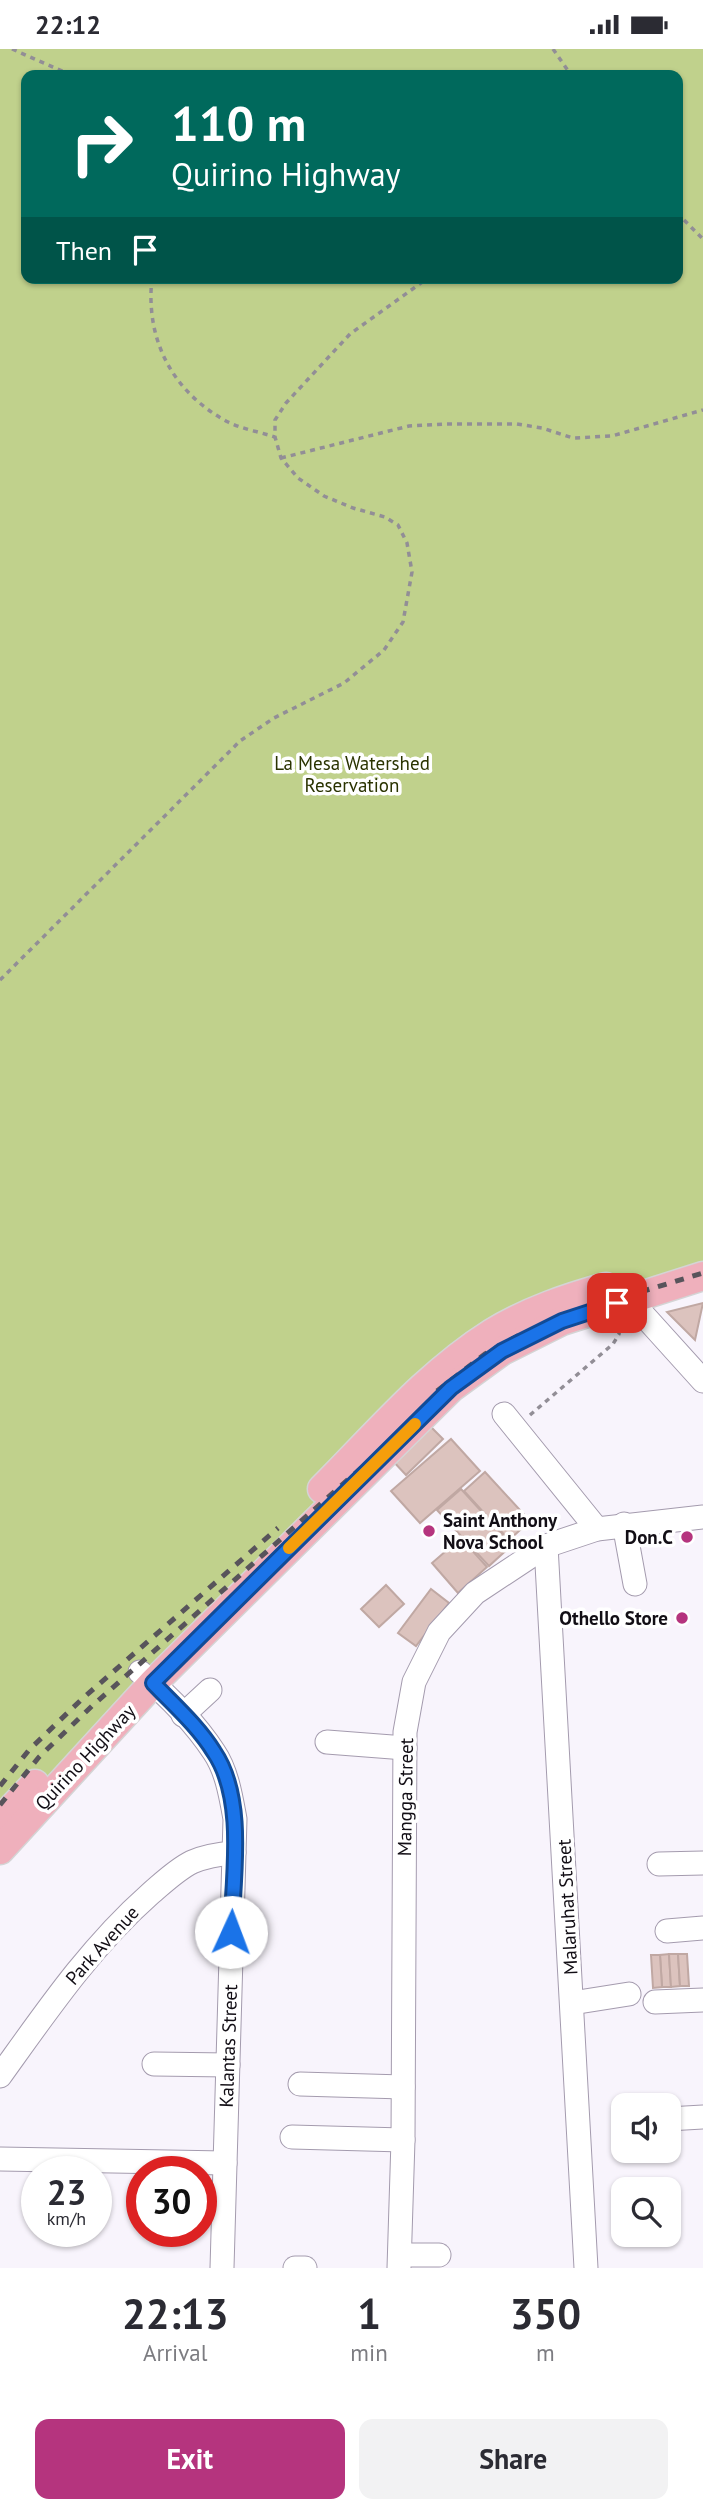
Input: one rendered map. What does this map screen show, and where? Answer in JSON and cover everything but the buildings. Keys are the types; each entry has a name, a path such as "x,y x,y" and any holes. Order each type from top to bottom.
{"main road":[{"name":"Quirino Highway","path":"0,1850 146,1678 435,1375 493,1333 554,1302 703,1258"},
{"name":"Quirino Highway","path":"0,1821 451,1388 502,1351 562,1321 703,1276"}],"street":[{"path":"623,1301 703,1381"},
{"path":"510,1421 597,1529"},
{"name":"Mangga Street","path":"399,2262 403,2140 405,1732 414,1682 439,1632 475,1593 546,1546 597,1529 624,1524 703,1517"},
{"path":"624,1524 635,1584"},
{"name":"Malaruhat Street","path":"546,1546 586,2268"},
{"name":"Kalantas Street","path":"146,1678 183,1714 215,1753 229,1786 235,1819 222,2268"},
{"path":"183,1714 210,1690"},
{"path":"327,1742 405,1748"},
{"name":"Park Avenue","path":"0,2076 79,1968 126,1915 176,1871 191,1862 210,1855 234,1853"},
{"path":"659,1864 703,1863"},
{"path":"667,1931 703,1928"},
{"path":"572,2003 629,1994"},
{"path":"655,2002 703,2000"},
{"path":"154,2064 228,2065"},
{"path":"300,2084 403,2087"},
{"path":"681,2118 703,2117"},
{"path":"292,2137 403,2140"},
{"path":"0,2159 225,2163"},
{"path":"399,2262 439,2255"},
{"path":"295,2268 305,2268"}],"path":[{"path":"12,49 60,70"},
{"path":"553,49 568,70"},
{"path":"683,219 703,239"},
{"path":"151,284 149,302 166,366 187,393 229,422 275,437"},
{"path":"0,979 240,741 274,718 344,683 384,650 403,622 412,572 407,543 398,525 385,516 353,508 324,496 298,478 281,458 275,437 275,420 286,403 350,334 420,284"},
{"path":"281,458 409,426 517,424 573,437 612,436 703,410"},
{"path":"510,1421 613,1344 619,1334 623,1301"}],"green space":[{"name":"La Mesa Watershed Reservation","path":"0,49 703,49 703,1269 487,1348 0,1835"}],"railway":[{"path":"0,1805 39,1757 92,1706 403,1431 491,1363 555,1326 627,1296 703,1273"},
{"path":"437,1391 485,1354 521,1334"},
{"path":"0,1786 29,1750 82,1699 278,1528"}],"slow traffic":[{"path":"289,1548 415,1424"}],"place":[{"name":"Saint Anthony Nova School","path":"429,1531"},
{"name":"Don.C","path":"687,1537"},
{"name":"Othello Store","path":"682,1618"}],"route":[{"path":"231,1932 235,1819 229,1786 215,1753 153,1683 451,1388 502,1351 562,1321 617,1303"}]}
